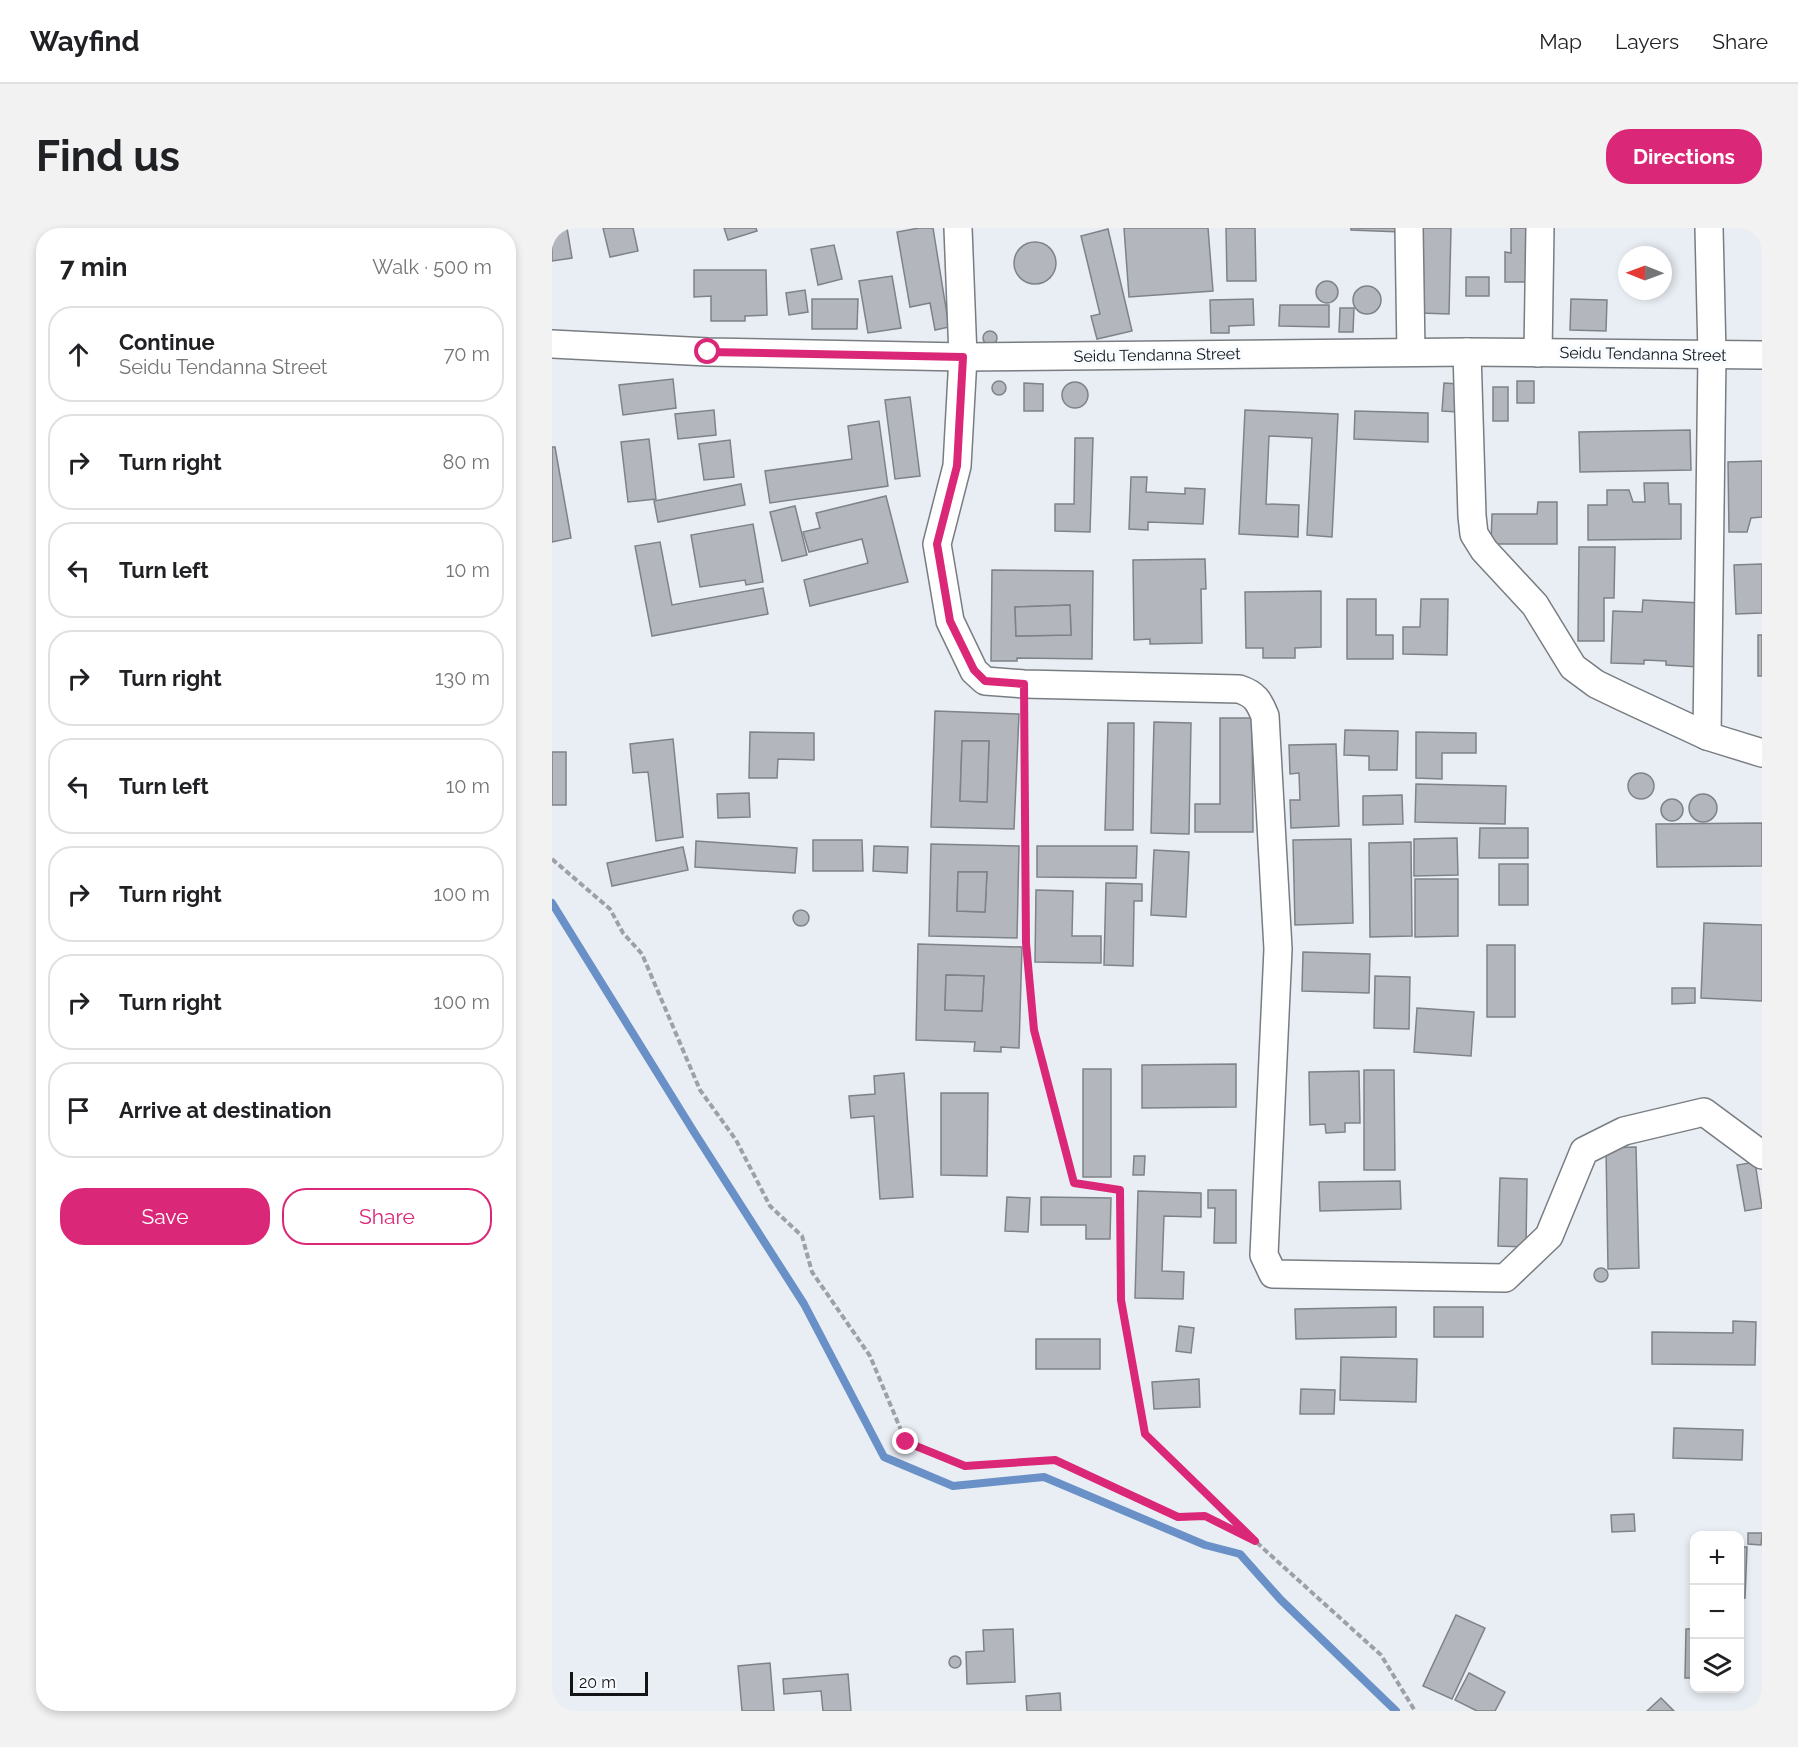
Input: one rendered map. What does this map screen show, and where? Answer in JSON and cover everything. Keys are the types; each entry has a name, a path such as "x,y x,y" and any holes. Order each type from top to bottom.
{"street":[{"path":"958,228 963,357 957,466 937,544 950,621 974,670 985,681 1024,684 1239,689 1251,693 1259,701 1265,716 1278,949 1264,1256 1273,1275 1505,1278 1548,1236 1584,1150 1624,1131 1704,1112 1762,1155"},
{"path":"1409,228 1411,352"},
{"path":"1538,353 1540,228"},
{"path":"1707,736 1712,355 1709,228"},
{"name":"Seidu Tendanna Street","path":"552,344 708,352 963,357 1411,352 1762,355"},
{"path":"1467,352 1472,516 1474,534 1484,550 1535,604 1573,667 1596,684 1707,736 1762,753"}],"path":[{"path":"1024,684 1026,943 1034,1030 1074,1183 1120,1190 1121,1300 1145,1434 1255,1541 1381,1654 1415,1711"},
{"path":"552,859 610,909 623,933 642,954 700,1090 736,1140 770,1206 802,1236 812,1272 870,1356 906,1442 965,1466 1055,1460 1178,1517 1205,1516 1255,1541"},
{"path":"1756,1711 1762,1705"}],"building":[{"path":"552,228 567,228 572,258 552,261"},
{"path":"603,228 633,228 638,251 610,257"},
{"path":"724,228 756,228 757,231 728,240"},
{"path":"933,228 949,327 935,330 930,303 910,307 897,232"},
{"path":"1124,228 1208,228 1213,291 1129,297"},
{"path":"1226,228 1255,228 1256,281 1227,281"},
{"path":"1351,228 1400,228 1400,232 1351,230"},
{"path":"1422,228 1451,228 1449,314 1420,313"},
{"path":"1511,228 1536,228 1536,282 1505,282 1505,252 1511,253"},
{"path":"1108,229 1132,331 1097,339 1091,316 1100,314 1081,236"},
{"path":"1035,242 1050,248 1056,263 1050,278 1035,284 1020,278 1014,263 1020,248"},
{"path":"834,245 842,279 818,285 811,249"},
{"path":"694,270 766,270 767,315 745,316 745,321 711,321 711,296 694,297"},
{"path":"892,276 901,328 868,333 859,281"},
{"path":"1466,277 1489,277 1489,296 1466,296"},
{"path":"1327,281 1335,284 1338,292 1335,300 1327,303 1319,300 1316,292 1319,284"},
{"path":"1367,286 1377,290 1381,300 1377,310 1367,314 1357,310 1353,300 1357,290"},
{"path":"805,290 808,312 789,315 786,293"},
{"path":"812,299 858,299 857,329 812,329"},
{"path":"1253,299 1254,325 1229,326 1229,333 1211,333 1210,300"},
{"path":"1571,299 1607,300 1606,331 1570,330"},
{"path":"1280,305 1329,305 1329,327 1279,326"},
{"path":"1340,308 1354,308 1353,332 1339,332"},
{"path":"987,331 993,331 997,338 993,345 987,345 983,341 983,335"},
{"path":"673,379 676,408 623,415 619,385"},
{"path":"996,381 1002,381 1006,388 1002,395 996,395 992,391 992,385"},
{"path":"1517,381 1534,381 1534,403 1517,403"},
{"path":"1075,382 1084,386 1088,395 1084,404 1075,408 1066,404 1062,395 1066,386"},
{"path":"1024,383 1043,384 1043,411 1024,411"},
{"path":"1444,383 1459,384 1458,412 1442,411"},
{"path":"1493,387 1508,387 1508,421 1493,421"},
{"path":"910,397 920,476 895,479 885,400"},
{"path":"714,410 716,435 678,439 675,414"},
{"path":"1245,410 1338,414 1332,537 1307,535 1312,438 1269,436 1266,504 1299,505 1298,537 1239,534"},
{"path":"1355,411 1428,413 1428,442 1354,439"},
{"path":"879,421 888,486 770,503 765,471 852,459 848,426"},
{"path":"1690,430 1691,470 1580,472 1579,432"},
{"path":"1075,438 1093,438 1090,532 1055,531 1055,504 1074,504"},
{"path":"649,439 656,499 628,502 621,442"},
{"path":"730,440 734,477 704,480 699,444"},
{"path":"552,447 555,447 571,538 552,542"},
{"path":"1762,461 1762,517 1751,518 1747,532 1729,532 1728,462"},
{"path":"1131,477 1147,477 1146,492 1185,494 1185,488 1205,489 1203,524 1148,522 1148,530 1129,529"},
{"path":"1644,483 1668,483 1669,504 1681,504 1681,539 1588,540 1588,505 1607,505 1607,490 1629,490 1633,502 1645,502"},
{"path":"741,484 745,505 658,522 654,501"},
{"path":"886,496 908,582 810,606 804,580 868,563 862,539 809,552 803,532 820,528 816,513"},
{"path":"1538,502 1557,502 1557,544 1491,544 1492,514 1537,514"},
{"path":"795,506 807,555 782,561 770,512"},
{"path":"753,524 763,582 746,585 745,580 700,587 691,535"},
{"path":"660,542 672,605 763,588 768,614 652,636 635,546"},
{"path":"1579,547 1615,547 1614,598 1604,598 1604,641 1578,641"},
{"path":"1205,559 1206,589 1201,589 1202,643 1150,644 1150,639 1134,640 1133,560"},
{"path":"1762,564 1762,613 1736,614 1734,565"},
{"path":"992,570 1093,571 1092,659 1017,658 1017,661 991,661","holes":["1070,605 1071,635 1016,636 1015,607"]},
{"path":"1321,591 1321,647 1295,648 1295,658 1263,658 1263,648 1246,648 1245,592"},
{"path":"1347,599 1376,599 1376,635 1393,635 1393,659 1347,659"},
{"path":"1421,599 1448,599 1447,655 1403,654 1403,627 1420,627"},
{"path":"1643,600 1701,603 1699,667 1666,665 1666,661 1644,660 1644,664 1611,663 1613,611 1642,612"},
{"path":"1070,605 1071,635 1016,636 1015,607"},
{"path":"1758,635 1762,635 1762,676 1758,676"},
{"path":"935,711 1019,714 1014,829 931,827","holes":["962,741 989,741 987,802 960,801"]},
{"path":"1220,718 1252,718 1253,832 1195,832 1195,804 1220,804"},
{"path":"1154,722 1191,723 1189,834 1151,833"},
{"path":"1108,723 1134,723 1133,830 1105,830"},
{"path":"1345,730 1398,731 1397,770 1369,770 1369,756 1344,755"},
{"path":"750,732 814,733 814,760 778,759 777,778 749,778"},
{"path":"1416,732 1476,733 1476,753 1442,753 1442,779 1416,778"},
{"path":"673,739 683,837 656,841 648,772 633,773 630,744"},
{"path":"962,741 989,741 987,802 960,801"},
{"path":"1336,744 1339,826 1291,828 1290,800 1300,800 1299,773 1290,774 1289,745"},
{"path":"552,752 566,752 566,805 552,805"},
{"path":"1641,773 1650,777 1654,786 1650,795 1641,799 1632,795 1628,786 1632,777"},
{"path":"1416,784 1506,786 1505,824 1415,822"},
{"path":"749,793 750,817 718,818 717,794"},
{"path":"1703,794 1713,798 1717,808 1713,818 1703,822 1693,818 1689,808 1693,798"},
{"path":"1402,795 1403,824 1363,825 1363,796"},
{"path":"1672,799 1680,802 1683,810 1680,818 1672,821 1664,818 1661,810 1664,802"},
{"path":"1762,823 1762,866 1657,867 1656,824"},
{"path":"1480,828 1528,828 1528,858 1479,858"},
{"path":"1457,838 1458,875 1414,876 1414,839"},
{"path":"1351,839 1353,923 1295,925 1293,840"},
{"path":"813,840 862,840 863,871 813,871"},
{"path":"696,841 797,848 795,873 695,867"},
{"path":"1411,842 1412,936 1370,937 1369,843"},
{"path":"931,844 1019,846 1017,938 929,936","holes":["958,872 987,872 985,912 957,911"]},
{"path":"874,846 908,847 907,873 873,871"},
{"path":"1037,846 1137,846 1136,878 1037,877"},
{"path":"683,847 688,870 612,886 607,863"},
{"path":"1154,850 1189,852 1186,917 1151,915"},
{"path":"1499,864 1528,864 1528,905 1499,905"},
{"path":"958,872 987,872 985,912 957,911"},
{"path":"1415,879 1458,879 1458,936 1415,937"},
{"path":"1106,883 1142,884 1142,901 1134,901 1133,966 1104,965"},
{"path":"1036,890 1073,891 1072,936 1101,936 1101,963 1035,962"},
{"path":"798,910 804,910 809,918 807,924 798,926 793,921 793,915"},
{"path":"1704,923 1762,925 1762,1001 1701,998"},
{"path":"918,944 1022,947 1019,1048 1001,1047 1001,1052 974,1051 975,1042 916,1040","holes":["946,975 984,976 982,1011 945,1010"]},
{"path":"1487,945 1515,945 1515,1017 1487,1017"},
{"path":"1303,952 1370,954 1369,993 1302,991"},
{"path":"946,975 984,976 982,1011 945,1010"},
{"path":"1375,976 1410,977 1409,1029 1374,1028"},
{"path":"1672,988 1695,988 1695,1003 1672,1004"},
{"path":"1417,1008 1474,1012 1471,1056 1414,1052"},
{"path":"1236,1064 1236,1107 1142,1108 1142,1065"},
{"path":"1083,1069 1111,1069 1111,1177 1083,1177"},
{"path":"1364,1070 1394,1070 1395,1170 1364,1170"},
{"path":"1359,1071 1360,1123 1345,1123 1345,1132 1326,1133 1325,1124 1310,1125 1309,1072"},
{"path":"904,1073 913,1197 880,1199 874,1116 851,1118 849,1096 875,1094 874,1076"},
{"path":"941,1093 988,1093 987,1176 941,1175"},
{"path":"1636,1147 1639,1268 1608,1269 1606,1148"},
{"path":"1134,1156 1145,1156 1144,1175 1133,1175"},
{"path":"1755,1162 1762,1208 1745,1211 1737,1165"},
{"path":"1500,1178 1527,1179 1526,1247 1498,1246"},
{"path":"1400,1181 1401,1209 1320,1211 1319,1182"},
{"path":"1208,1190 1236,1190 1236,1243 1214,1243 1215,1208 1208,1208"},
{"path":"1138,1191 1201,1193 1201,1217 1164,1216 1162,1271 1184,1272 1183,1299 1135,1298"},
{"path":"1007,1197 1030,1198 1028,1232 1005,1231"},
{"path":"1041,1197 1111,1198 1110,1239 1086,1239 1086,1225 1041,1225"},
{"path":"1598,1268 1604,1268 1608,1275 1604,1282 1598,1282 1594,1278 1594,1272"},
{"path":"1396,1307 1396,1337 1296,1339 1295,1309"},
{"path":"1434,1307 1483,1307 1483,1337 1434,1337"},
{"path":"1733,1321 1756,1322 1755,1365 1652,1364 1652,1332 1733,1333"},
{"path":"1179,1326 1194,1328 1191,1353 1176,1351"},
{"path":"1036,1339 1100,1339 1100,1369 1036,1369"},
{"path":"1341,1357 1417,1359 1416,1402 1340,1400"},
{"path":"1199,1379 1200,1407 1154,1409 1152,1382"},
{"path":"1301,1389 1335,1390 1334,1414 1300,1414"},
{"path":"1674,1428 1743,1430 1742,1460 1673,1458"},
{"path":"1634,1514 1635,1531 1612,1532 1611,1515"},
{"path":"1748,1533 1762,1533 1761,1545 1748,1544"},
{"path":"1744,1547 1747,1547 1745,1598"},
{"path":"1456,1615 1485,1628 1452,1699 1423,1686"},
{"path":"1013,1629 1015,1682 967,1684 966,1652 984,1651 983,1630"},
{"path":"1686,1629 1690,1629 1690,1678 1685,1678"},
{"path":"955,1656 961,1662 955,1668 949,1662"},
{"path":"770,1663 774,1711 742,1711 738,1666"},
{"path":"1469,1673 1505,1692 1495,1711 1477,1711 1455,1700"},
{"path":"848,1674 851,1711 823,1711 821,1691 784,1694 783,1679"},
{"path":"1060,1693 1061,1711 1027,1711 1026,1696"},
{"path":"1661,1698 1674,1711 1647,1711"}],"waterway":[{"path":"552,903 804,1304 884,1457 953,1486 1044,1477 1205,1545 1240,1554 1281,1600 1396,1711"}],"route":[{"path":"708,352 963,357 957,466 937,544 950,621 974,670 985,681 1024,684 1026,943 1034,1030 1074,1183 1120,1190 1121,1300 1145,1434 1255,1541 1205,1516 1178,1517 1055,1460 965,1466 906,1442"}]}
